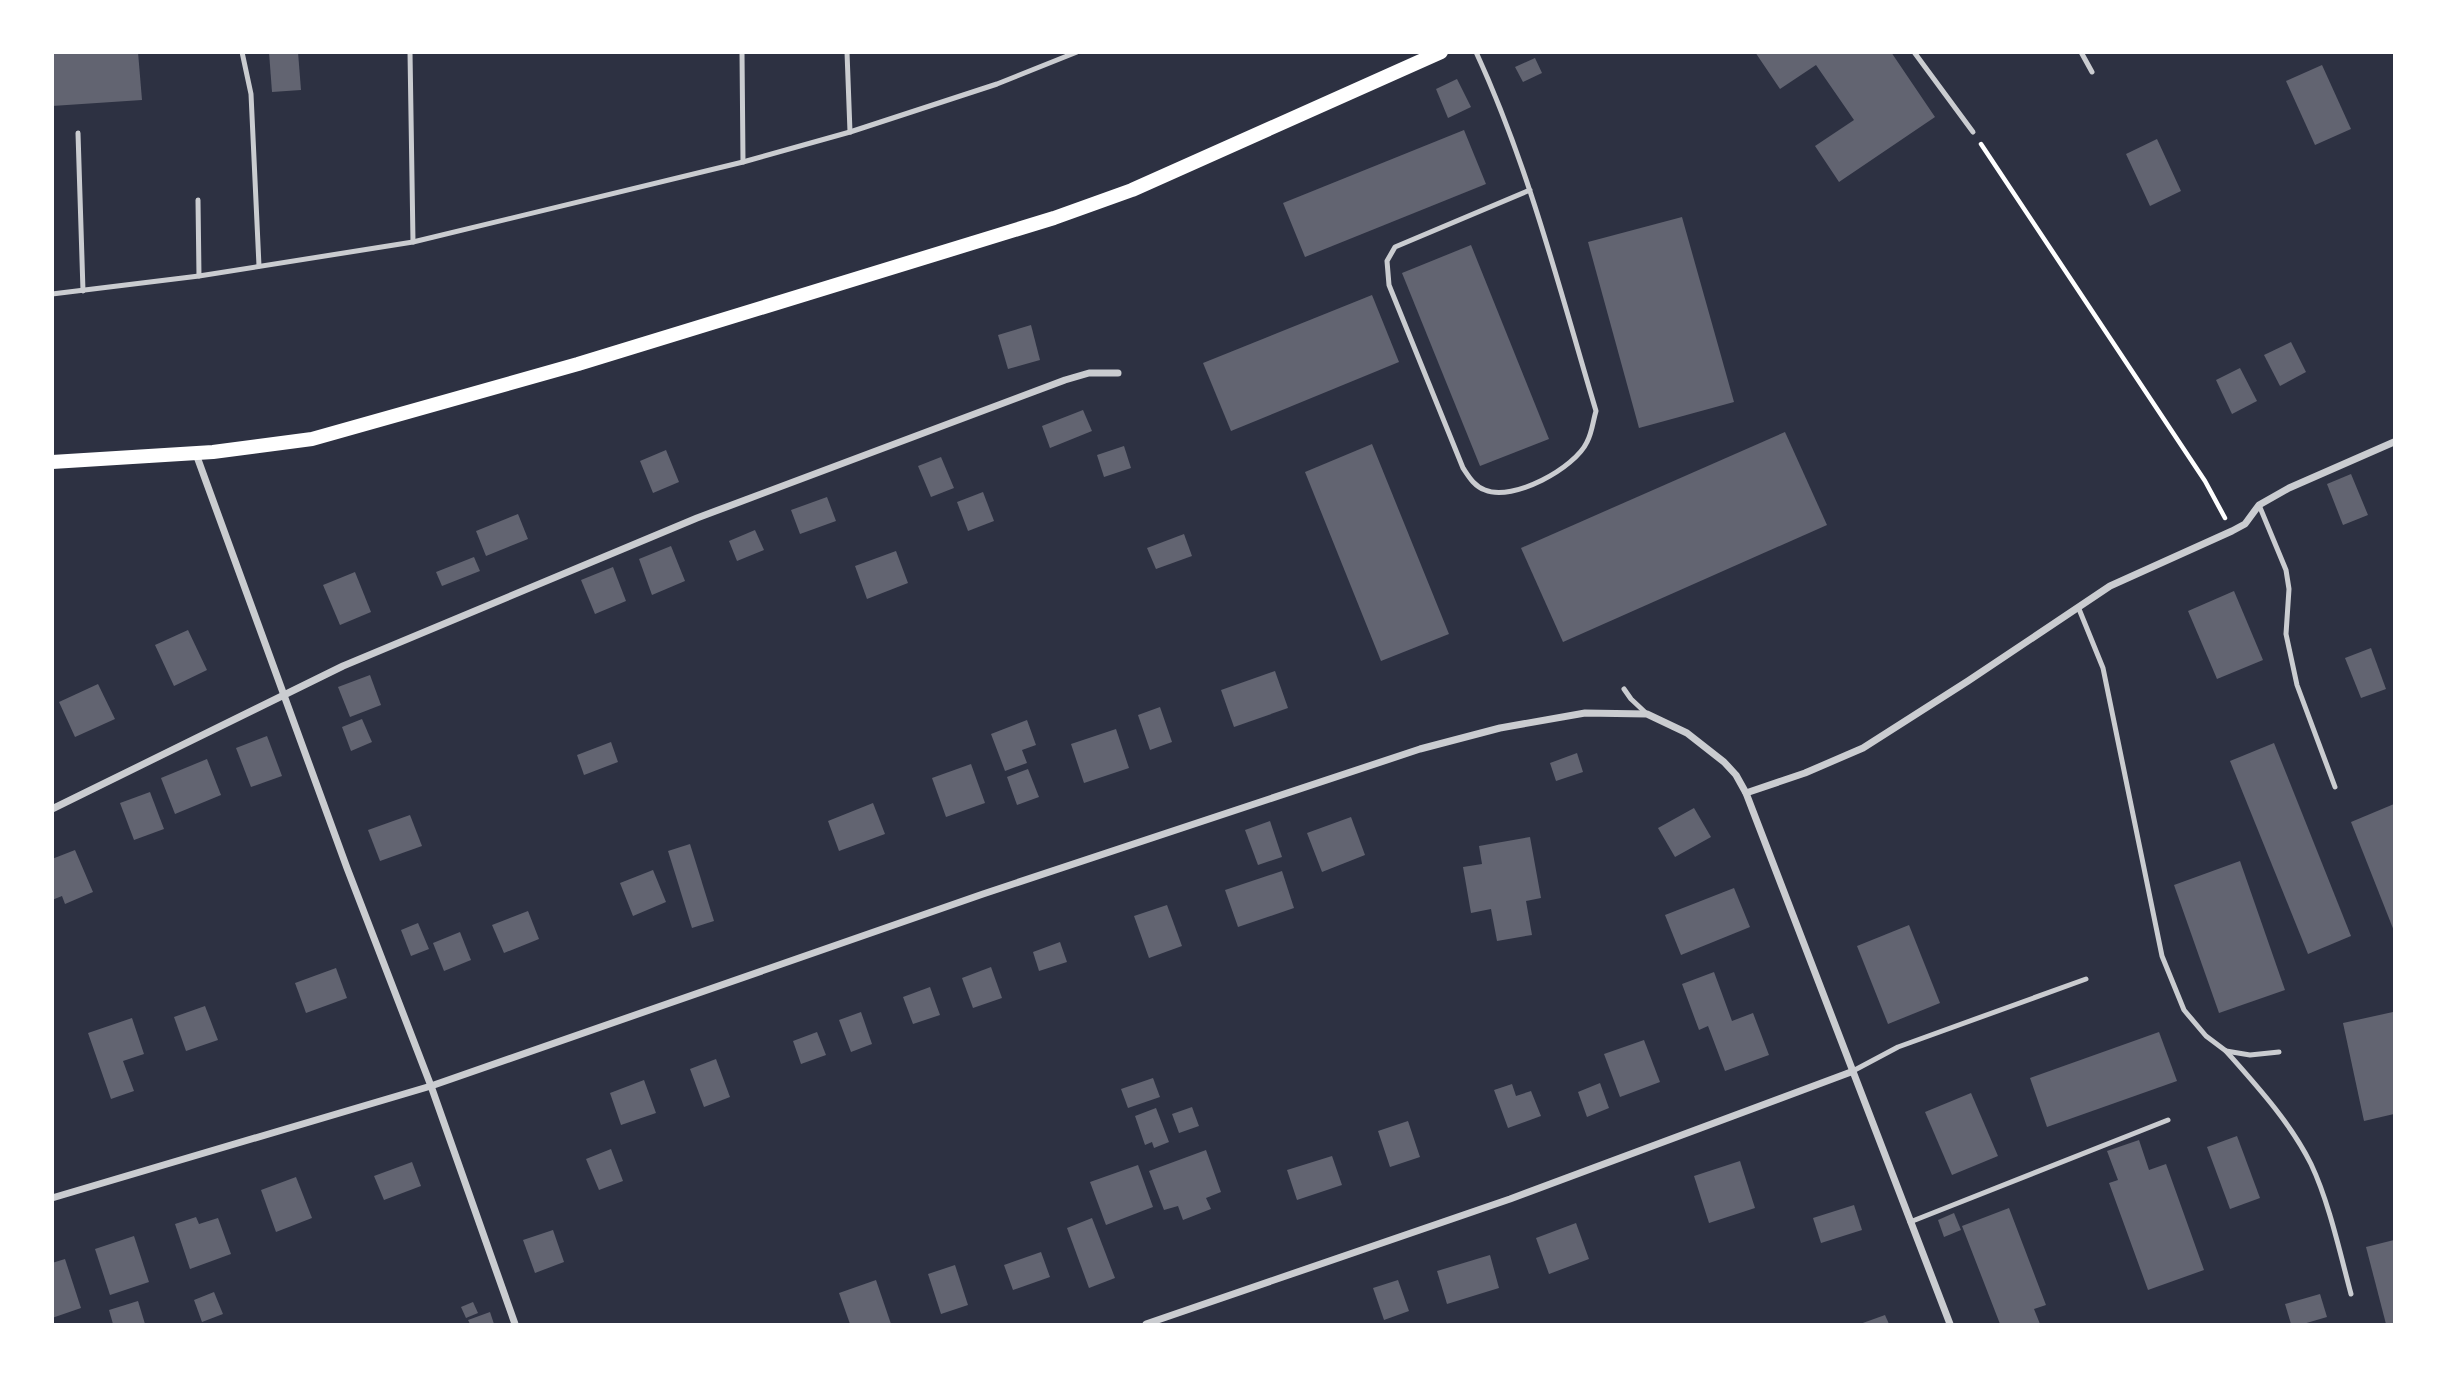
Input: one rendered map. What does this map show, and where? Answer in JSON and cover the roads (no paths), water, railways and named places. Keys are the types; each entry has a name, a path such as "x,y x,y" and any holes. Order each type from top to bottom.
{"main road":[{"path":"52,462 196,453 312,439 578,364 1054,218 1132,190 1441,52"}],"street":[{"path":"52,809 343,666 697,518 1065,380 1089,373 1118,373"},
{"path":"1746,793 1805,773 1863,748 2079,609 2110,586 2245,524 2259,506 2289,488 2395,442"},
{"path":"196,453 283,696 431,1086 515,1325"},
{"path":"52,1198 431,1086 983,894 1420,750 1500,728 1585,713 1647,714 1687,733 1724,762 1736,775 1746,793 1950,1325"},
{"path":"1146,1325 1510,1199 1851,1072"}],"lane":[{"path":"242,52 251,94 259,266"},
{"path":"410,52 413,242"},
{"path":"742,52 743,162"},
{"path":"847,52 850,132"},
{"path":"52,294 199,276 413,242 743,162 850,132 998,84 1077,52"},
{"path":"1476,52 1492,86 1530,190 1596,411 1587,443 1570,464 1555,475 1514,490 1487,491 1473,483 1463,468 1389,285 1387,261 1395,247 1530,190"},
{"path":"1914,52 1973,132"},
{"path":"2081,52 2092,72"},
{"path":"78,133 83,291"},
{"path":"198,200 199,276"},
{"path":"2259,506 2286,570 2286,634 2297,685 2335,788"},
{"path":"2079,609 2103,668 2162,956 2184,1010 2206,1036 2226,1051 2273,1104 2311,1164 2334,1230 2351,1294"},
{"path":"1624,689 1647,714"},
{"path":"1851,1072 1898,1047 2087,979"},
{"path":"2226,1051 2250,1055 2279,1052"},
{"path":"1910,1222 2168,1120"}]}
